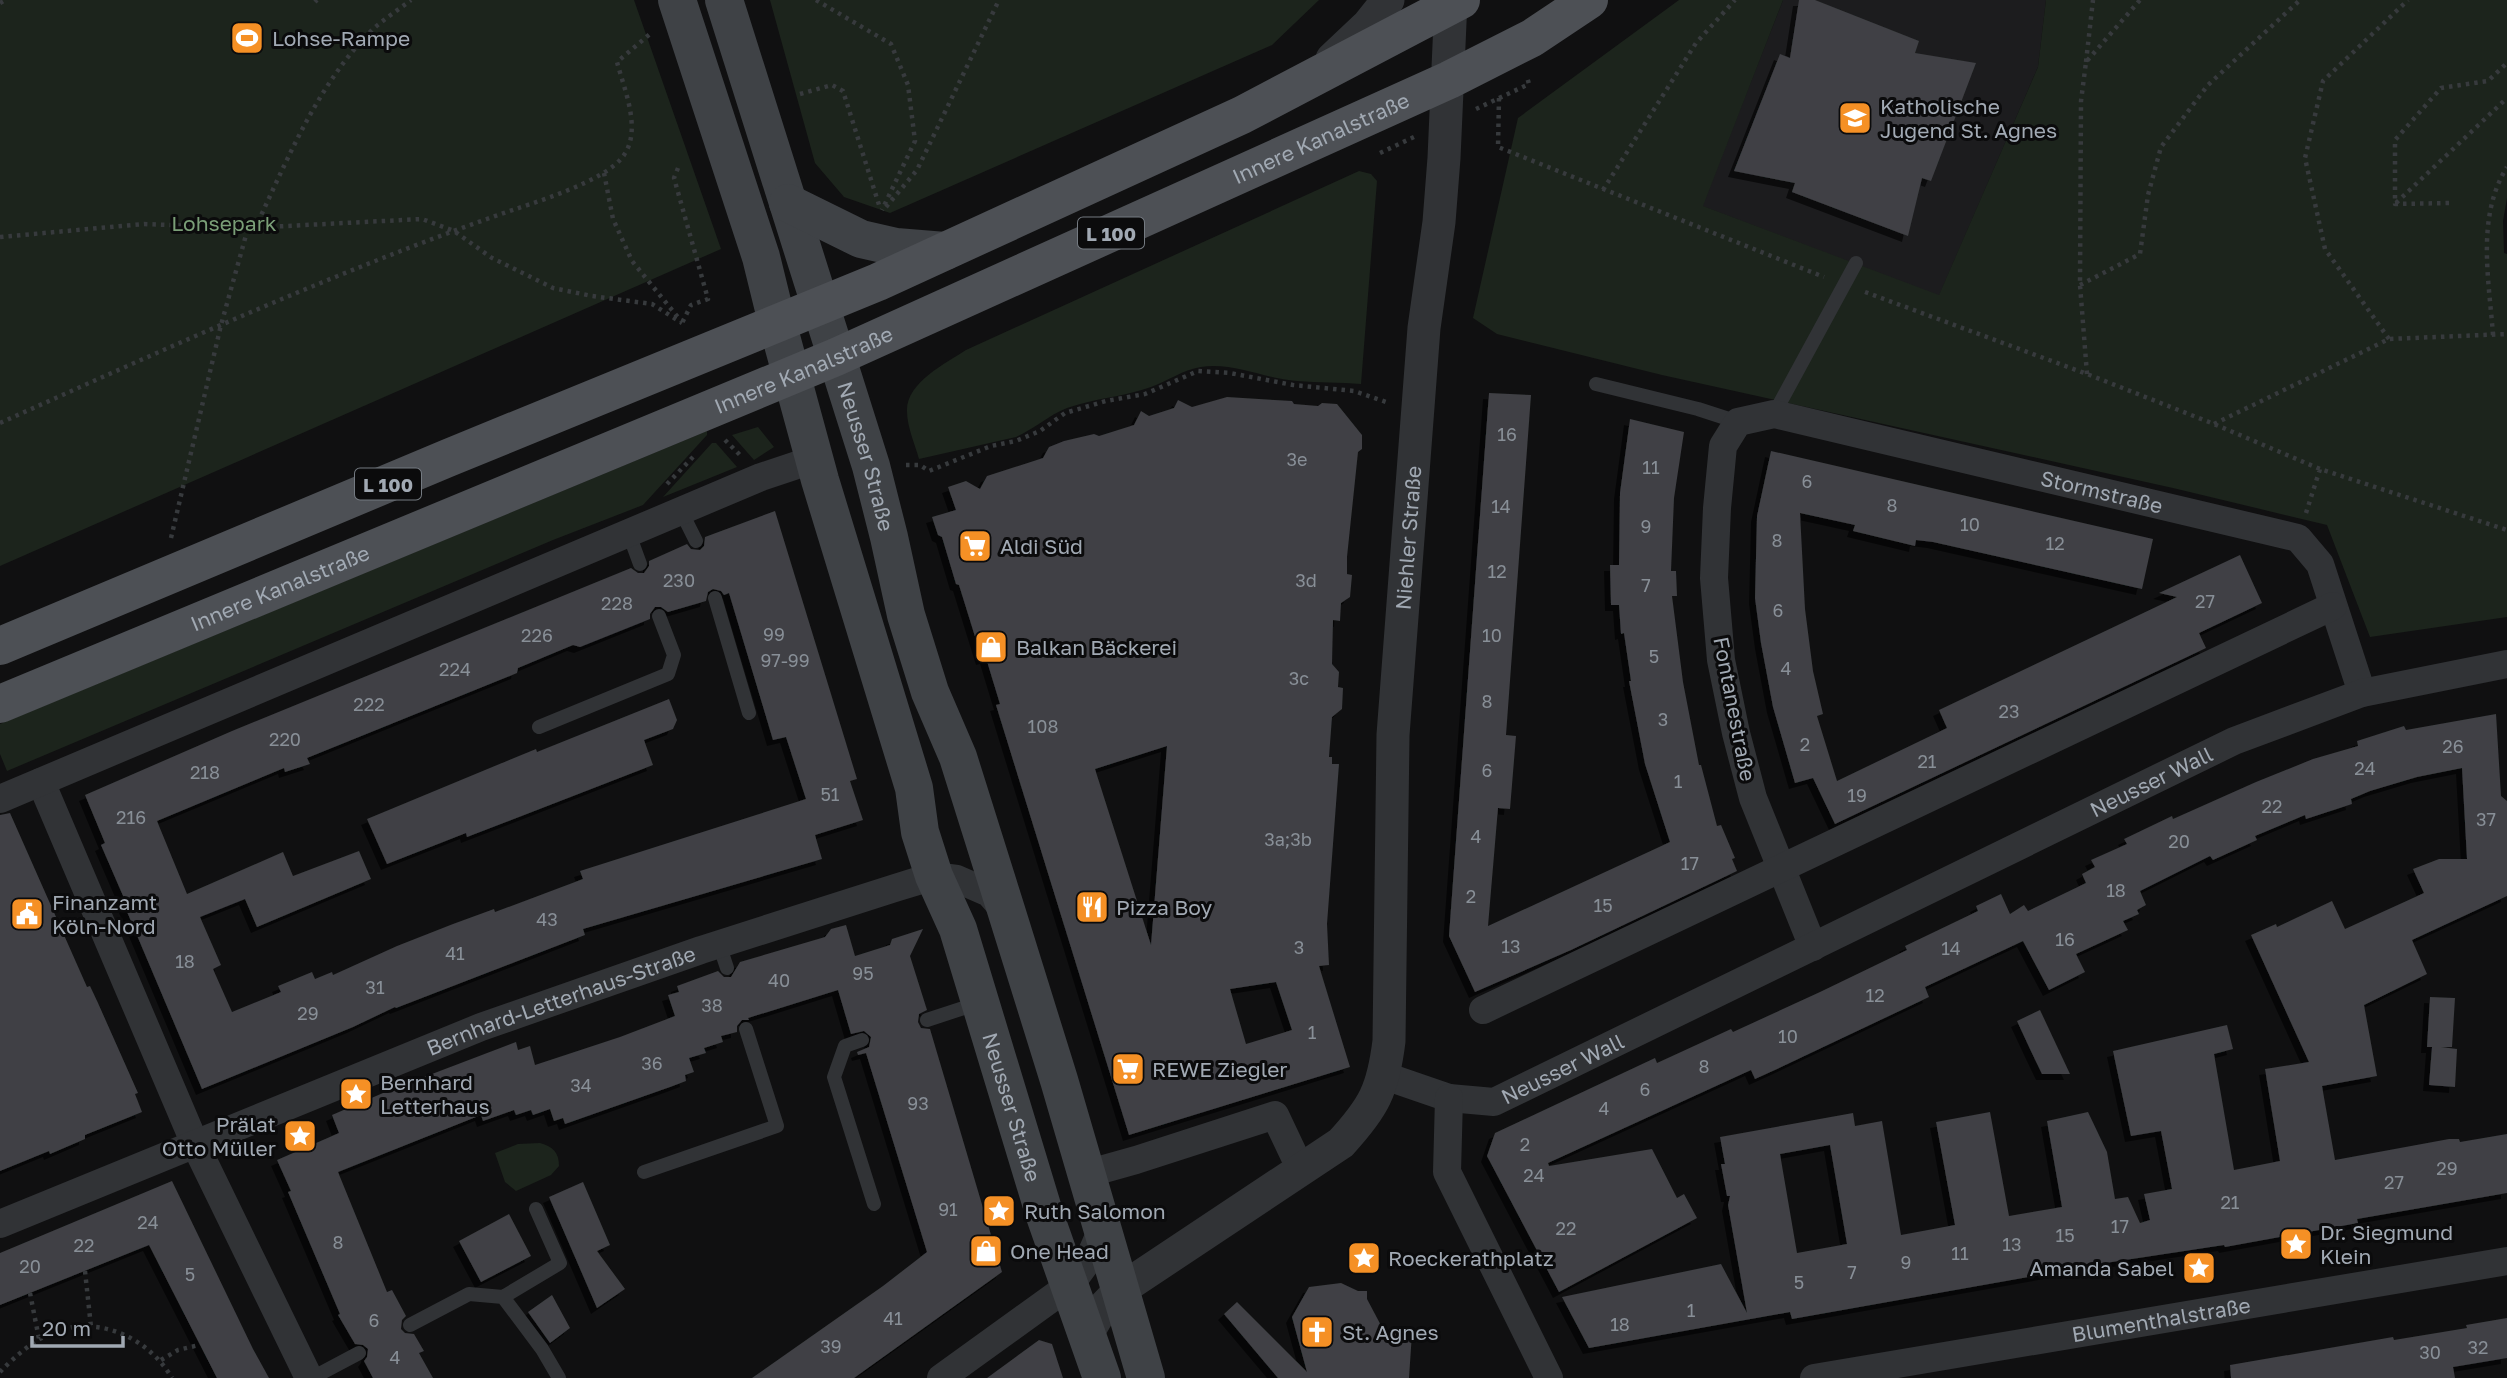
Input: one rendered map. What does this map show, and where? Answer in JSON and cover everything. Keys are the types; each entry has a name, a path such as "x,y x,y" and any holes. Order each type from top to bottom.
{"main road":[{"name":"Neusser Straße","path":"724,0 871,466 906,615 930,692 964,777 1007,913 1146,1378"},
{"name":"Innere Kanalstraße","path":"0,704 836,357 1449,80 1532,38 1589,0"},
{"name":"L 100","path":"0,646 946,251 1242,115 1455,2"},
{"name":"Neusser Straße","path":"667,14 761,257 814,459 914,788 920,832 934,876 958,929 1045,1216 1102,1378"},
{"path":"788,203 860,239 896,247 946,251"},
{"path":"914,788 920,795 933,800 943,800 960,790 964,777"}],"street":[{"path":"1312,79 1368,25 1388,0"},
{"name":"Niehler Straße","path":"1385,1076 1390,1016 1394,735 1424,328 1440,209 1455,2"},
{"name":"Stormstraße","path":"1738,422 1774,414 2298,538"},
{"name":"Fontanestraße","path":"1738,422 1723,446 1717,508 1714,578 1721,660 1753,798 1783,867"},
{"path":"0,799 761,477 814,459"},
{"path":"2298,538 2319,564 2362,694"},
{"path":"1483,1010 2333,606"},
{"name":"Neusser Wall","path":"1385,1076 1449,1098 1494,1102 2234,741 2362,694 2507,664"},
{"path":"41,782 195,1144 310,1378"},
{"path":"1783,867 1813,947"},
{"path":"934,876 957,879 989,893 1007,913"},
{"name":"Bernhard-Letterhaus-Straße","path":"0,1224 481,1027 723,956 934,876"},
{"path":"1087,1334 1101,1310 1120,1290 1341,1143 1365,1118 1385,1076"},
{"path":"1449,1098 1447,1172 1549,1378"},
{"path":"1086,1174 1275,1115 1301,1170"},
{"path":"941,1378 1070,1285 1088,1259 1102,1229"},
{"name":"Blumenthalstraße","path":"1814,1378 2507,1261"}],"lane":[{"path":"1774,414 1856,263"},
{"path":"1596,384 1698,409 1738,422"},
{"path":"681,511 696,541"},
{"path":"629,534 640,564"},
{"path":"715,598 749,713"},
{"path":"539,727 668,674 674,655 659,616"},
{"path":"927,1020 980,1003"},
{"path":"644,1172 777,1126 746,1029"},
{"path":"862,1040 845,1046 834,1077 874,1204"},
{"path":"410,1325 469,1294 503,1297 560,1263 536,1209"},
{"path":"503,1297 542,1349 559,1378"},
{"path":"310,1378 359,1353"}],"path":[{"path":"0,3 5,0"},
{"path":"162,579 220,325 248,228 257,224 302,128 334,77 373,30 411,0"},
{"path":"816,0 891,44 908,85 915,141 881,213 917,170 999,0"},
{"path":"1603,190 1696,43 1735,0"},
{"path":"2087,374 2080,285 2081,101 2093,0"},
{"path":"2086,62 2140,0"},
{"path":"2080,285 2140,254 2148,195 2161,147 2208,85 2300,0"},
{"path":"2389,338 2325,248 2305,158 2323,81 2408,0"},
{"path":"0,422 220,325 454,231 556,195 604,173 624,155 631,136 631,119 617,62 667,14"},
{"path":"2395,204 2395,140 2441,88 2488,81 2507,63"},
{"path":"1529,84 1499,98 1498,147 1845,285 2087,374 2319,469 2507,530"},
{"path":"800,94 832,85 843,91 879,205"},
{"path":"2395,204 2507,98"},
{"path":"2493,335 2487,255 2490,212 2496,186 2507,167"},
{"path":"678,168 674,178 708,299 691,305 682,323"},
{"path":"604,173 613,219 632,261 682,323"},
{"path":"2395,204 2449,203"},
{"path":"0,237 144,224 248,228 422,219 454,231 492,258 553,288 652,304 682,323"},
{"path":"2214,424 2389,338 2507,334"},
{"path":"871,466 920,465 929,471 991,446 1016,441 1040,430 1065,413 1106,401 1145,394 1198,371 1354,391 1374,400 1418,410"},
{"path":"664,487 697,452"},
{"path":"2298,538 2319,469"},
{"path":"85,1271 91,1327"},
{"path":"30,1293 39,1339"},
{"path":"0,1372 39,1339 72,1327 91,1327 111,1330 132,1338 152,1351 172,1378"},
{"path":"161,1360 178,1350 199,1345"}],"shaded area":[{"path":"1783,0 2046,0 2038,67 1939,296 1702,206"}],"green space":[{"name":"Lohsepark","path":"0,0 634,0 721,249 0,566"},
{"path":"770,0 1319,0 1272,45 890,213 844,197 815,163"},
{"path":"1679,0 1783,0 1703,206 1939,295 2038,67 2046,0 2507,0 2507,198 2503,221 2504,253 2507,254 2507,617 2370,637 2327,525 2173,488 1662,375 1497,334 1473,318 1518,118"},
{"path":"1359,171 1371,174 1377,181 1361,384 1297,381 1225,367 1201,367 1141,390 1067,408 1016,437 919,459 908,423 908,401 920,383 948,361 966,350"},
{"path":"758,427 774,447 754,460 732,435"},
{"path":"707,431 707,435 643,505 553,540 7,771 0,754 0,724"},
{"path":"712,443 716,443 737,467 663,497"},
{"path":"540,1143 554,1151 559,1166 551,1175 516,1191 505,1182 495,1153 518,1144"}],"building":[{"name":"Katholische Jugend St. Agnes","path":"1799,0 1815,0 1919,41 1915,53 1976,63 1931,181 1922,178 1908,236 1792,192 1795,183 1734,171 1780,54 1790,58"},
{"path":"1489,393 1531,395 1506,735 1516,736 1510,809 1498,808 1488,926 1670,842 1645,764 1629,681 1624,633 1621,634 1619,605 1611,605 1610,565 1619,565 1620,493 1630,419 1684,432 1674,498 1671,571 1676,571 1677,596 1672,596 1683,682 1699,765 1717,826 1721,825 1735,858 1732,859 1737,871 1571,950 1475,992 1449,936"},
{"path":"1227,397 1292,401 1294,404 1318,406 1322,403 1337,404 1362,435 1347,557 1347,574 1352,575 1350,597 1341,603 1340,621 1333,620 1332,664 1339,672 1338,687 1343,688 1342,709 1332,717 1329,757 1332,757 1332,764 1339,764 1327,924 1329,965 1319,966 1350,1067 1129,1135 996,705 1000,704 986,658 982,659 959,585 956,584 942,537 938,535 932,517 956,510 948,487 966,481 980,489 987,476 1043,458 1049,447 1134,425 1141,411 1149,416 1174,408 1178,400 1192,407","holes":["1167,746 1151,945 1095,769","1276,982 1292,1030 1246,1044 1230,989"]},
{"path":"1771,451 2153,539 2142,589 1933,542 1916,540 1915,546 1853,531 1855,525 1800,513 1805,609 1813,671 1823,714 1817,716 1837,781 1947,728 1939,710 2177,597 2159,593 2240,555 2262,603 2199,633 2206,648 1835,824 1813,778 1795,783 1773,707 1761,643 1755,598 1757,516"},
{"path":"775,511 857,779 850,781 863,820 815,835 822,859 583,929 585,935 395,1007 202,1089 125,907 127,905 101,845 105,843 85,795 232,731 631,568 638,573 644,573 649,561 687,544 691,549 700,550 704,546 705,537","holes":["713,589 724,595 729,593 773,740 786,737 806,799 580,871 583,879 495,912 494,909 453,924 333,975 332,972 315,979 312,972 278,986 281,992 232,1012 213,969 221,965 200,917 245,899 257,927 371,879 359,851 293,876 283,852 187,894 157,821 284,768 285,772 310,764 307,758 517,673 518,668 573,645 580,647 650,619 655,607 661,607 668,612 706,601 708,592"]},
{"path":"669,699 677,720 673,729 644,740 653,765 467,837 466,833 387,864 367,819 536,749 537,752"},
{"path":"2496,714 2501,796 2507,801 2507,896 2412,940 2427,974 2364,1005 2377,1076 2322,1086 2335,1160 2449,1139 2459,1139 2460,1142 2507,1134 2507,1193 2357,1219 2358,1223 2225,1247 2224,1245 2112,1262 1792,1319 1790,1312 1589,1348 1562,1297 1721,1264 1747,1313 1728,1205 1730,1196 1727,1196 1721,1164 1725,1164 1720,1137 1853,1113 1855,1126 1882,1121 1901,1235 1955,1225 1936,1122 1990,1112 2009,1216 2062,1207 2047,1121 2088,1112 2107,1152 2115,1199 2128,1197 2140,1223 2150,1220 2144,1194 2172,1189 2161,1131 2131,1136 2113,1051 2227,1025 2233,1049 2214,1054 2234,1170 2280,1161 2265,1069 2309,1062 2251,935 2276,924 2277,927 2332,901 2345,929 2424,893 2413,869 2439,859 2467,859 2462,768 2417,777 2370,791 2351,799 2352,804 2306,819 2305,815 2255,836 2257,840 2213,860 2210,856 2140,891 2146,905 2137,910 2139,914 2123,921 2128,930 2076,954 2085,972 2049,990 2023,941 1925,987 1929,997 1777,1069 1755,1079 1751,1070 1548,1163 1549,1166 1652,1149 1677,1198 1684,1194 1697,1218 1559,1292 1487,1156 1495,1133 1655,1058 1657,1063 1820,992 1907,950 1905,946 1978,911 1976,906 2001,894 2010,914 2024,905 2028,911 2086,883 2082,874 2095,867 2091,860 2127,844 2124,839 2172,816 2173,819 2313,759 2358,746 2357,741 2404,726 2406,730","holes":["1830,1145 1847,1244 1797,1253 1780,1154"]},
{"path":"10,813 87,987 90,986 138,1093 135,1094 142,1112 85,1135 85,1139 50,1154 49,1151 0,1171 0,815"},
{"path":"846,925 855,956 890,945 892,939 923,929 910,956 927,1010 919,1014 918,1022 921,1028 930,1029 1002,1272 854,1378 752,1378 927,1252 866,1053 858,1055 857,1052 869,1047 871,1037 864,1031 851,1034 838,990 742,1020 737,1026 737,1032 721,1036 723,1042 704,1048 706,1053 689,1058 694,1072 685,1075 686,1081 670,1087 565,1124 563,1118 554,1121 550,1109 533,1115 531,1110 516,1115 514,1110 483,1121 481,1115 338,1172 387,1292 392,1290 406,1316 402,1320 401,1329 405,1333 414,1334 424,1351 419,1353 433,1378 373,1378 364,1361 368,1349 355,1344 338,1315 340,1314 277,1160 339,1133 332,1115 390,1090 516,1042 518,1050 530,1046 535,1065 620,1037 675,1016 668,995 679,992 677,986 718,971 724,977 731,977 740,962 825,937 831,929"},
{"path":"2430,997 2455,998 2452,1047 2441,1047 2457,1049 2455,1087 2429,1085 2432,1047 2427,1047"},
{"path":"2040,1010 2070,1074 2042,1074 2030,1049 2017,1021"},
{"path":"172,1181 269,1378 217,1378 149,1245 0,1305 0,1253"},
{"path":"583,1182 610,1245 597,1251 625,1289 597,1308 549,1197"},
{"path":"509,1214 531,1256 481,1282 459,1241"},
{"name":"St. Agnes","path":"1341,1283 1358,1291 1367,1291 1367,1299 1385,1333 1412,1333 1409,1378 1278,1378 1224,1314 1237,1302 1307,1372 1292,1317 1309,1287"},
{"path":"552,1295 570,1328 550,1343 528,1312"},
{"path":"2507,1318 2507,1358 2453,1367 2455,1378 2231,1378 2230,1365 2393,1337 2394,1340 2467,1328 2466,1325"},
{"path":"1039,1340 1052,1344 1063,1378 987,1378"}],"place":[{"name":"Lohse-Rampe","path":"247,38"},
{"name":"Katholische Jugend St. Agnes","path":"1855,118"},
{"name":"Aldi Süd","path":"975,546"},
{"name":"Balkan Bäckerei","path":"991,647"},
{"name":"Pizza Boy","path":"1092,907"},
{"name":"Finanzamt Köln-Nord","path":"27,914"},
{"name":"REWE Ziegler","path":"1128,1069"},
{"name":"Bernhard Letterhaus","path":"356,1094"},
{"name":"Prälat Otto Müller","path":"300,1136"},
{"name":"Ruth Salomon","path":"999,1211"},
{"name":"Dr. Siegmund Klein","path":"2296,1244"},
{"name":"One Head","path":"986,1251"},
{"name":"Roeckerathplatz","path":"1364,1258"},
{"name":"Amanda Sabel","path":"2199,1268"},
{"name":"St. Agnes","path":"1317,1332"}]}
